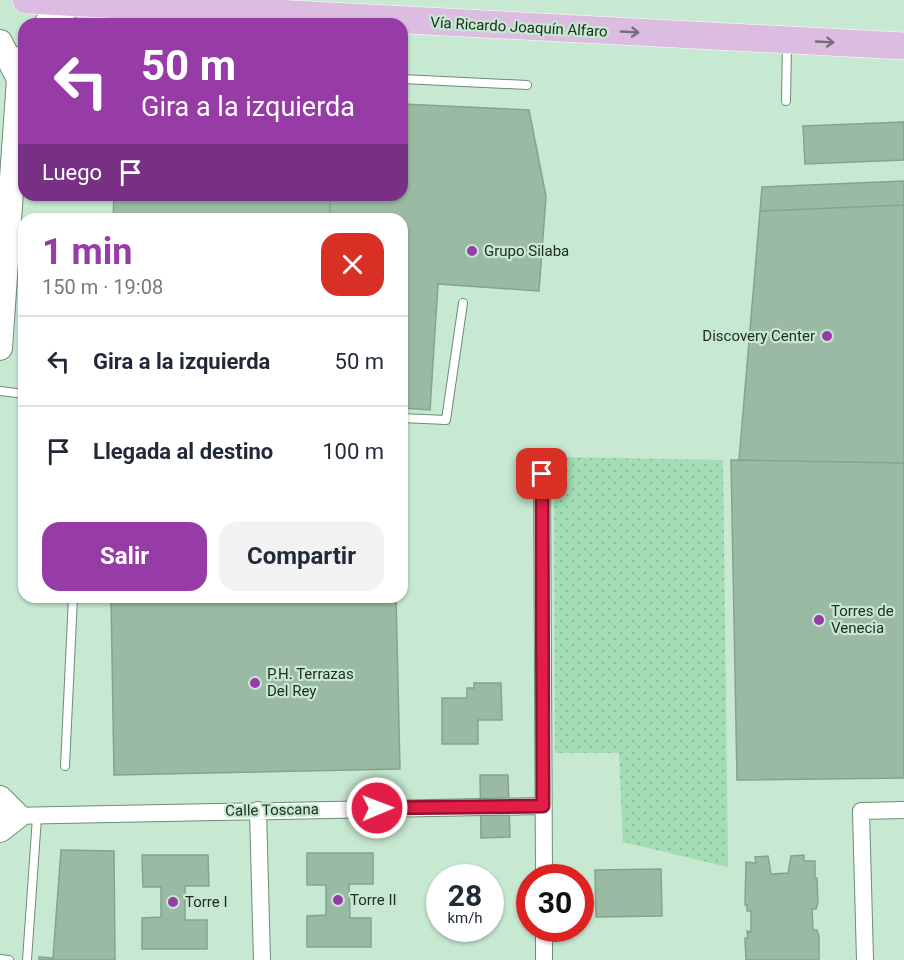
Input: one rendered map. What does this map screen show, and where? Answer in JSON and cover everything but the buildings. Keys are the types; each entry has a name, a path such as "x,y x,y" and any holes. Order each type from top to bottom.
{"main road":[{"name":"Vía Ricardo Joaquín Alfaro","path":"26,0 300,18"},
{"name":"Vía Ricardo Joaquín Alfaro","path":"408,23 904,46"}],"street":[{"path":"52,18 75,3"},
{"path":"0,42 18,64"},
{"path":"0,348 3,266 18,101"},
{"path":"542,474 544,864"},
{"path":"0,798 14,820"},
{"name":"Calle Toscana","path":"14,820 258,810 543,806"},
{"path":"258,810 262,960"},
{"path":"865,960 861,812 904,810"},
{"path":"544,942 544,960"}],"lane":[{"path":"786,101 787,40"},
{"path":"408,79 527,85"},
{"path":"408,418 446,420 464,303"},
{"path":"0,391 18,393"},
{"path":"65,766 73,603"},
{"path":"14,820 27,960"},
{"path":"0,959 9,960"}],"green space":[{"path":"554,457 723,460 728,867 623,842 619,753 555,753"}],"place":[{"name":"Grupo Silaba","path":"472,251"},
{"name":"Discovery Center","path":"827,336"},
{"name":"Torres de Venecia","path":"819,620"},
{"name":"P.H. Terrazas Del Rey","path":"255,683"},
{"name":"Torre II","path":"338,900"},
{"name":"Torre I","path":"173,902"}],"route":[{"path":"377,808 543,806 542,474"}]}
